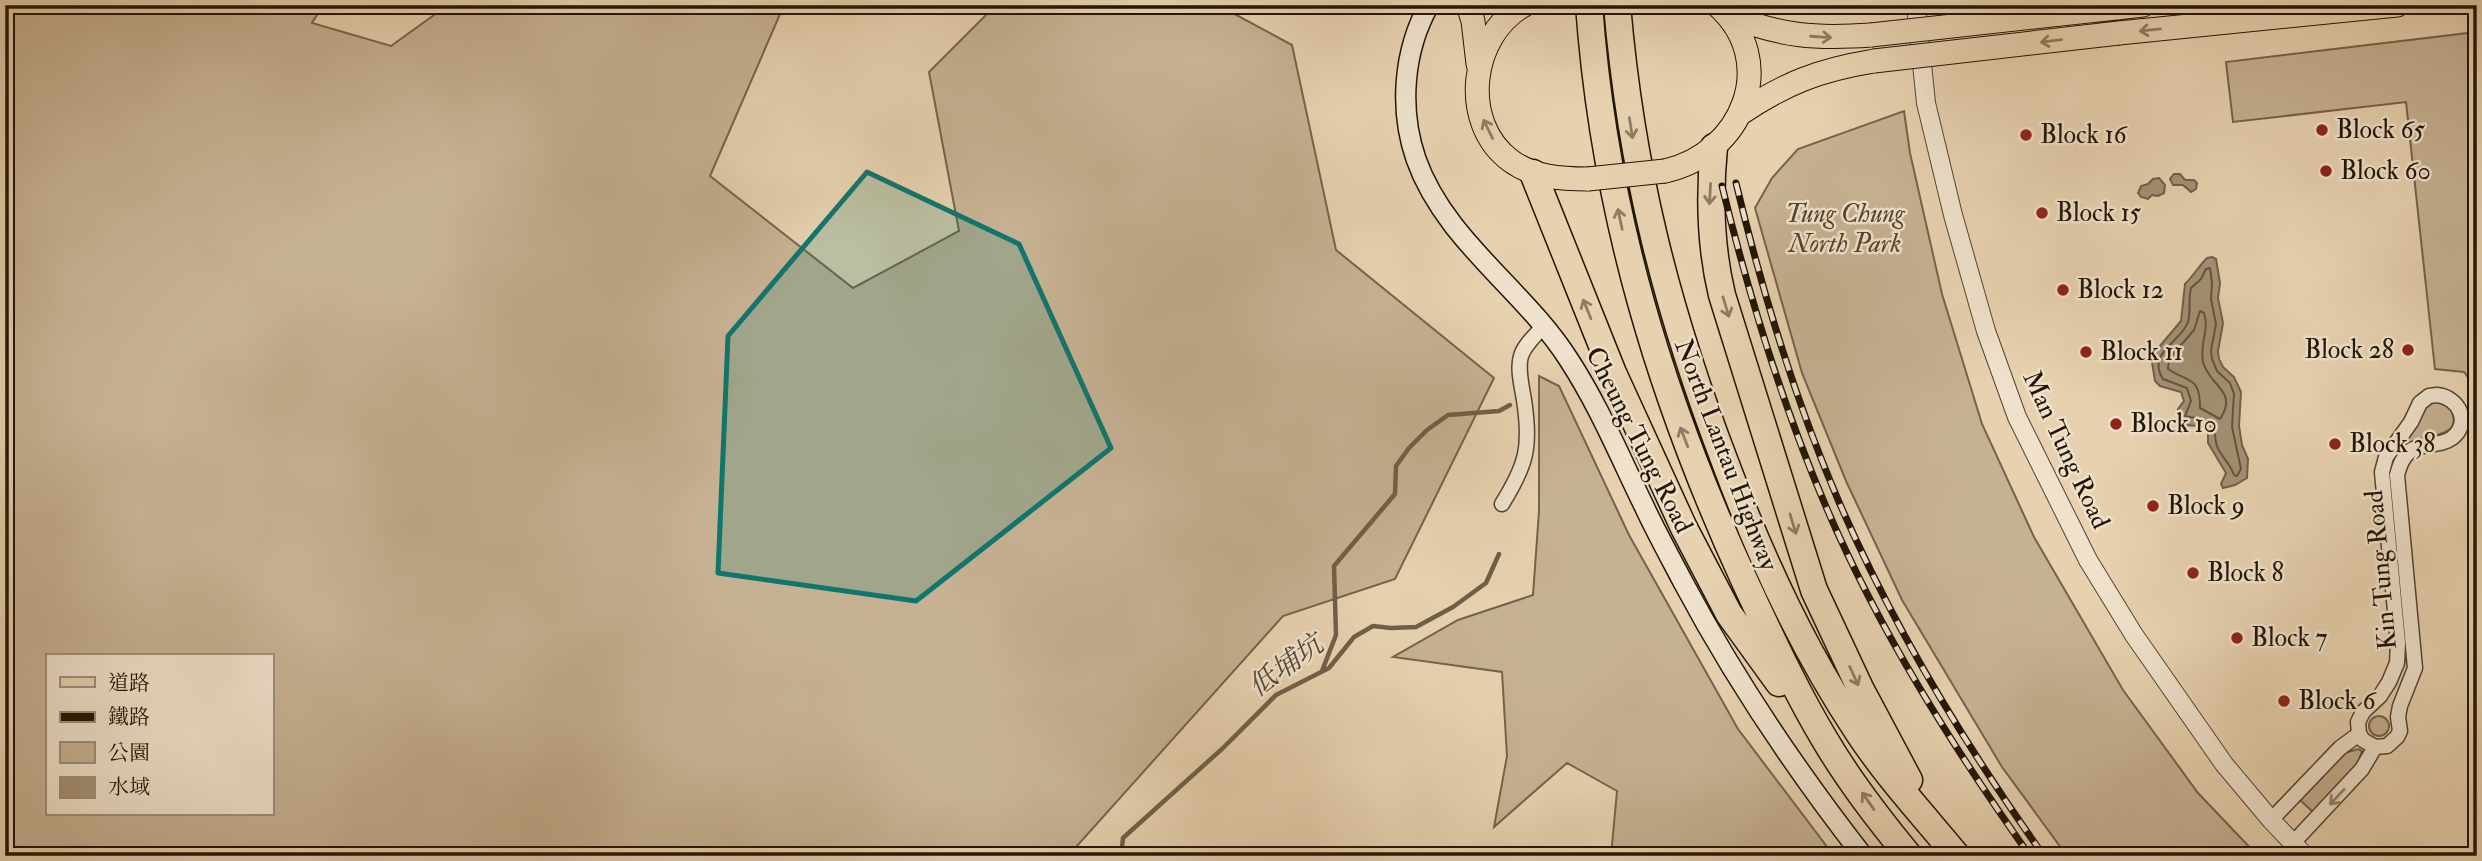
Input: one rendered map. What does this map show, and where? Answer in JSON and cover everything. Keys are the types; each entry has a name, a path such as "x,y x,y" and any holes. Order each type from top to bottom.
{"highway":[{"name":"North Lantau Highway","path":"1589,5 1600,110 1635,287 1680,425 1724,536 1774,643 1826,742 1909,856"},
{"name":"North Lantau Highway","path":"1617,5 1627,106 1655,246 1690,370 1735,488 1781,595 1828,683 1880,763 1957,856"},
{"path":"1714,147 1710,206 1715,266 1798,542 1814,590 1860,688 1940,835"},
{"path":"1533,173 1613,373 1706,572 1729,614 1826,742"}],"main road":[{"name":"Cheung Tung Road","path":"1429,5 1414,40 1407,72 1406,106 1415,156 1425,182 1459,233 1560,345 1594,401 1646,510 1723,653 1783,747 1863,856"},
{"path":"1468,5 1473,21 1479,67 1478,100 1488,131 1508,159 1533,173 1569,179 1665,171 1690,163 1714,147 1741,113 1750,82 1749,61 1743,40 1723,10"},
{"path":"1479,67 1495,30 1524,5"},
{"path":"1723,10 1772,31 1828,38 2143,5"},
{"path":"1741,113 1796,81 1842,67 1874,61 2397,5"}],"street":[{"name":"Man Tung Road","path":"1916,5 1926,103 1953,215 1986,331 2017,417 2088,560 2134,635 2224,764 2299,849"},
{"path":"1502,504 1523,465 1528,440 1521,356 1544,325"},
{"name":"Kin Tung Road","path":"2299,849 2362,769 2375,747 2387,746 2400,731 2398,717 2415,668 2397,475 2402,458 2412,450 2447,441 2459,429 2462,422 2459,408 2444,395 2429,396 2420,403 2411,422 2386,457 2382,472 2398,643 2397,663 2381,696 2358,722 2359,734"},
{"path":"2368,708 2375,705 2388,707 2398,717"},
{"path":"2271,820 2340,748 2359,734 2368,745 2375,747"}],"highlighted area":[{"path":"867,172 1019,244 1111,448 916,601 718,573 728,336"}],"green space":[{"path":"5,5 323,5 312,23 391,46 448,5 784,5 710,176 853,288 959,231 929,72 996,5 1226,5 1227,10 1292,45 1336,250 1494,378 1395,579 1283,616 1068,856 5,856"},
{"path":"2477,32 2475,387 2464,372 2435,369 2406,102 2233,122 2226,62"},
{"name":"Tung Chung North Park","path":"1904,111 1910,153 1942,294 1982,424 2034,537 2123,690 2198,793 2258,856 2067,856 2002,767 1902,600 1846,481 1802,373 1755,208 1772,178 1798,149"},
{"path":"1539,376 1559,386 1629,535 1738,729 1834,856 1611,856 1617,791 1567,763 1494,827 1507,756 1502,672 1393,657 1458,620 1533,595 1539,511"},
{"path":"2433,401 2448,404 2453,424 2449,430 2409,447 2398,462 2391,493 2388,493 2389,463 2412,423"},
{"path":"2379,716 2386,719 2389,726 2386,733 2379,736 2372,733 2369,726 2372,719"},
{"path":"2358,749 2362,751 2357,765 2313,812 2300,800 2345,753"}],"water":[{"path":"2174,174 2180,174 2185,180 2194,180 2197,183 2196,189 2191,192 2183,185 2173,185 2170,179"},
{"path":"2159,178 2165,185 2164,193 2152,195 2148,199 2141,197 2138,193 2141,186"},
{"path":"2207,258 2216,259 2220,283 2218,298 2223,323 2219,359 2234,377 2241,392 2239,426 2242,445 2248,459 2247,478 2223,488 2221,484 2226,473 2208,443 2206,429 2201,426 2182,425 2179,422 2178,409 2184,401 2181,392 2160,386 2155,381 2152,362 2154,353 2181,321 2185,284"}],"waterway":[{"path":"1322,671 1336,635 1334,566 1395,494 1396,466 1427,430 1448,415 1499,411 1510,405"},
{"name":"低埔坑","path":"1121,856 1123,838 1223,748 1276,695 1329,668 1354,637 1373,626 1416,627 1453,607 1486,583 1499,554"}],"railway":[{"path":"1736,183 1768,304 1794,385 1823,463 1860,549 1932,684 1986,771 2044,856"},
{"path":"1722,186 1743,268 1781,390 1811,470 1848,555 1920,688 1973,773 2030,856"}],"place":[{"name":"Block 65","path":"2322,130"},
{"name":"Block 16","path":"2026,135"},
{"name":"Block 60","path":"2326,171"},
{"name":"Block 15","path":"2042,213"},
{"name":"Block 12","path":"2063,290"},
{"name":"Block 28","path":"2408,350"},
{"name":"Block 11","path":"2086,352"},
{"name":"Block 10","path":"2116,424"},
{"name":"Block 38","path":"2335,444"},
{"name":"Block 9","path":"2153,506"},
{"name":"Block 8","path":"2193,573"},
{"name":"Block 7","path":"2237,638"},
{"name":"Block 6","path":"2284,701"}]}
